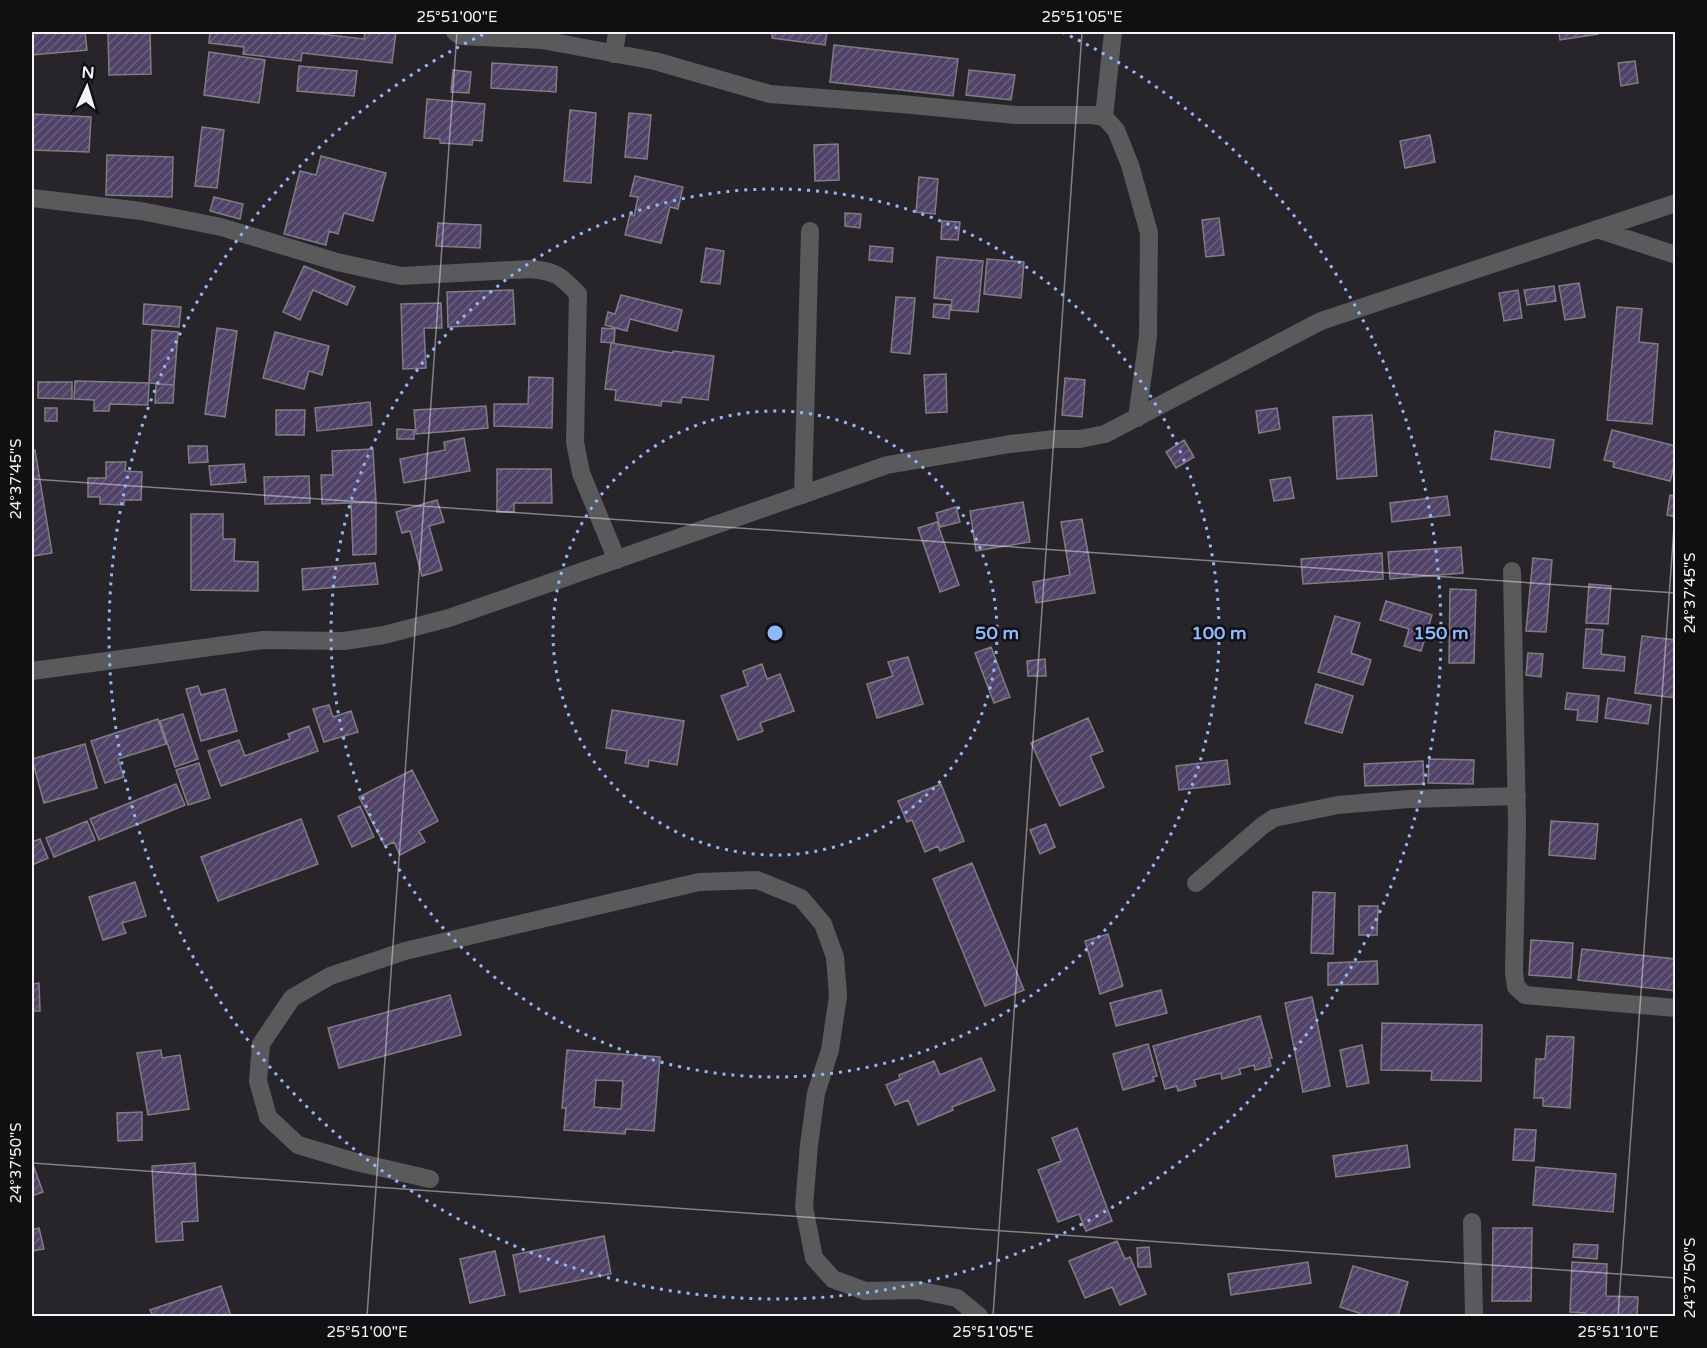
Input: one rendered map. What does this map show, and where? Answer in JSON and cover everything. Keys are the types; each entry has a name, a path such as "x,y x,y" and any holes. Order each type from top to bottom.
{"street":[{"path":"455,32 461,36 542,40 655,61 770,94 1016,115 1104,117 1116,130 1130,165 1149,233 1148,336 1137,418"},
{"path":"614,54 617,32"},
{"path":"1104,117 1113,32"},
{"path":"32,198 141,211 221,227 336,262 401,276 531,269 550,271 565,279 578,294 575,442 581,473 617,560"},
{"path":"32,671 263,640 344,640 384,635 449,618 887,465 1010,444 1080,439 1105,434 1321,321 1676,203"},
{"path":"1597,229 1676,255"},
{"path":"803,495 810,231"},
{"path":"1512,571 1516,796 1514,972 1516,987 1525,995 1676,1008"},
{"path":"1196,883 1274,818 1338,805 1409,799 1516,796"},
{"path":"430,1179 352,1161 298,1145 268,1117 258,1081 261,1044 292,998 330,976 405,951 699,882 757,880 801,898 823,924 835,957 838,996 830,1050 816,1092 804,1207 814,1258 833,1280 865,1291 916,1290 957,1298 979,1317"},
{"path":"1472,1222 1474,1317"}],"building":[{"path":"32,32 85,32 87,50 32,55"},
{"path":"108,32 150,32 151,74 109,75"},
{"path":"210,32 303,32 364,39 365,32 396,32 392,63 302,53 301,61 243,54 244,47 209,43"},
{"path":"772,32 827,32 825,45 772,38"},
{"path":"1559,32 1598,32 1598,34 1560,40"},
{"path":"834,45 958,59 953,96 830,82"},
{"path":"209,52 265,60 259,103 204,95"},
{"path":"1635,61 1638,83 1621,86 1618,63"},
{"path":"492,63 557,67 556,92 491,88"},
{"path":"299,66 357,71 354,96 297,91"},
{"path":"453,70 471,72 469,93 451,92"},
{"path":"969,70 1015,75 1011,100 966,95"},
{"path":"427,99 485,104 482,141 473,140 472,145 440,143 440,139 424,138"},
{"path":"570,110 596,113 591,183 564,181"},
{"path":"629,113 651,115 647,159 625,157"},
{"path":"32,114 91,117 89,152 32,150"},
{"path":"202,127 224,130 217,188 195,186"},
{"path":"1430,135 1435,162 1405,168 1400,141"},
{"path":"838,144 839,180 815,181 814,145"},
{"path":"107,155 173,157 172,197 106,195"},
{"path":"321,156 386,173 373,221 344,213 338,234 329,231 326,245 284,234 300,171 316,175"},
{"path":"635,176 683,187 678,209 670,207 661,243 625,235 630,214 634,216 638,197 630,196"},
{"path":"919,177 938,179 935,214 916,212"},
{"path":"214,197 243,204 240,219 210,211"},
{"path":"845,213 861,214 860,228 845,226"},
{"path":"1219,218 1224,255 1206,257 1202,220"},
{"path":"942,221 960,222 958,240 941,239"},
{"path":"438,223 481,225 480,248 436,246"},
{"path":"870,246 893,248 892,262 869,260"},
{"path":"706,248 724,251 720,284 701,282"},
{"path":"937,257 983,261 978,312 951,310 952,300 934,298"},
{"path":"987,259 1024,262 1021,298 984,294"},
{"path":"304,266 355,287 347,305 313,290 300,320 283,312"},
{"path":"1579,283 1585,317 1565,320 1559,286"},
{"path":"1554,286 1556,301 1527,305 1524,290"},
{"path":"513,290 515,324 448,327 447,292"},
{"path":"1518,290 1522,318 1504,321 1499,293"},
{"path":"621,295 682,310 677,331 630,319 627,331 605,325 608,312 615,314"},
{"path":"896,297 915,298 910,354 891,352"},
{"path":"441,303 442,328 424,328 426,368 403,369 401,304"},
{"path":"144,304 181,307 179,327 143,324"},
{"path":"934,304 950,305 949,319 933,317"},
{"path":"1617,307 1642,309 1639,342 1658,344 1652,424 1607,420"},
{"path":"217,328 237,331 225,417 205,414"},
{"path":"602,328 615,329 614,343 601,342"},
{"path":"152,330 178,332 174,385 149,383"},
{"path":"275,332 329,346 322,375 309,371 304,389 263,378"},
{"path":"611,343 673,353 673,351 714,356 708,400 682,397 681,403 662,401 661,406 615,400 616,390 605,389"},
{"path":"946,374 947,412 926,413 924,375"},
{"path":"529,377 553,378 552,428 494,426 494,404 528,404"},
{"path":"1065,378 1085,380 1082,417 1062,415"},
{"path":"75,381 149,383 148,405 110,404 109,411 94,411 94,400 74,399"},
{"path":"38,382 72,382 72,399 38,398"},
{"path":"156,384 174,385 173,403 155,403"},
{"path":"370,402 372,425 317,431 315,408"},
{"path":"486,406 488,428 416,434 414,410"},
{"path":"45,408 57,408 57,421 45,421"},
{"path":"1277,408 1280,429 1259,433 1256,411"},
{"path":"276,410 305,410 304,435 276,435"},
{"path":"1372,415 1377,476 1337,479 1333,417"},
{"path":"397,429 414,430 414,439 397,439"},
{"path":"1612,430 1676,446 1676,460 1670,481 1613,467 1614,462 1604,460"},
{"path":"1495,431 1554,440 1550,468 1491,459"},
{"path":"464,438 470,471 404,483 400,459 445,450 444,442"},
{"path":"1184,440 1194,457 1176,468 1166,452"},
{"path":"188,446 207,446 208,462 189,463"},
{"path":"373,449 376,502 322,504 321,475 333,475 332,451"},
{"path":"32,450 35,450 52,553 33,556"},
{"path":"106,462 126,462 125,471 142,472 141,500 124,500 124,505 100,504 100,497 88,497 88,478 106,478"},
{"path":"244,464 246,482 211,485 209,466"},
{"path":"497,469 551,469 552,503 514,503 514,512 497,512"},
{"path":"309,476 310,503 265,504 264,477"},
{"path":"1290,477 1294,498 1274,501 1270,480"},
{"path":"1670,495 1676,496 1676,517 1667,515"},
{"path":"1447,496 1450,515 1392,522 1390,503"},
{"path":"437,500 444,522 429,526 442,570 422,576 410,531 402,533 396,512"},
{"path":"376,502 376,554 353,555 351,503"},
{"path":"1023,502 1030,542 976,551 970,511"},
{"path":"956,507 960,522 940,527 936,513"},
{"path":"191,514 223,514 223,539 235,539 234,561 258,562 258,591 191,590"},
{"path":"1082,519 1095,593 1036,603 1033,582 1070,575 1061,522"},
{"path":"937,522 959,585 940,592 918,528"},
{"path":"1461,547 1463,573 1390,579 1388,552"},
{"path":"1382,553 1383,579 1303,584 1301,559"},
{"path":"1533,558 1552,560 1546,632 1526,631"},
{"path":"375,563 378,584 303,590 302,569"},
{"path":"1589,584 1611,586 1608,624 1586,623"},
{"path":"1450,589 1476,590 1474,663 1449,663"},
{"path":"1386,601 1432,615 1421,651 1404,646 1409,629 1380,620"},
{"path":"1335,616 1360,623 1351,653 1371,660 1363,685 1318,672"},
{"path":"1586,629 1603,630 1601,654 1625,657 1624,671 1583,668"},
{"path":"1642,636 1676,640 1676,698 1635,693"},
{"path":"991,647 1010,697 994,703 975,653"},
{"path":"1528,653 1543,654 1541,677 1526,675"},
{"path":"908,657 923,704 877,718 867,684 893,676 888,662"},
{"path":"1045,659 1046,676 1028,676 1027,661"},
{"path":"762,664 767,679 780,674 794,711 760,723 763,731 738,740 721,696 748,686 743,671"},
{"path":"1316,684 1353,696 1342,733 1305,723"},
{"path":"198,686 201,695 225,689 237,731 201,741 186,689"},
{"path":"1567,693 1599,696 1597,722 1577,720 1578,710 1565,709"},
{"path":"1608,698 1651,705 1648,724 1605,718"},
{"path":"329,705 333,717 351,711 358,732 324,742 313,709"},
{"path":"612,710 684,721 677,765 649,760 648,767 625,763 627,751 606,748"},
{"path":"183,714 198,759 175,767 160,721"},
{"path":"1088,718 1103,751 1090,756 1104,787 1060,806 1031,743"},
{"path":"158,719 166,744 118,759 124,777 105,783 91,741"},
{"path":"309,726 318,751 221,786 208,751 239,740 245,756 290,739 288,734"},
{"path":"85,744 97,788 44,803 32,759"},
{"path":"1429,759 1474,760 1473,784 1428,783"},
{"path":"1227,760 1230,784 1179,790 1176,766"},
{"path":"1423,761 1424,784 1365,786 1364,764"},
{"path":"199,763 210,798 188,805 176,770"},
{"path":"412,770 438,821 419,831 425,842 400,855 394,842 385,846 359,797"},
{"path":"176,784 185,805 99,840 90,819"},
{"path":"941,784 964,841 940,851 938,846 925,852 912,820 907,822 898,801"},
{"path":"360,806 374,837 352,847 338,816"},
{"path":"301,819 318,864 218,901 201,857"},
{"path":"87,821 95,840 54,857 46,838"},
{"path":"1551,821 1598,824 1595,859 1549,855"},
{"path":"1046,824 1055,847 1040,854 1030,830"},
{"path":"40,839 48,858 32,865 32,842"},
{"path":"972,863 1024,990 985,1006 933,879"},
{"path":"135,882 146,916 122,923 126,933 103,940 89,897"},
{"path":"1313,892 1335,893 1333,954 1311,953"},
{"path":"1359,906 1378,906 1377,935 1359,935"},
{"path":"1108,934 1123,986 1100,994 1085,941"},
{"path":"1531,940 1573,943 1571,978 1529,975"},
{"path":"1582,949 1676,959 1676,991 1578,980"},
{"path":"1377,961 1378,984 1328,985 1328,963"},
{"path":"39,983 40,1011 32,1011 32,984"},
{"path":"1161,990 1167,1013 1116,1026 1110,1003"},
{"path":"450,995 461,1035 339,1068 328,1028"},
{"path":"1312,997 1330,1086 1303,1092 1285,1003"},
{"path":"1260,1016 1272,1058 1269,1058 1271,1066 1255,1070 1254,1065 1239,1069 1241,1074 1222,1079 1221,1073 1194,1080 1196,1086 1178,1091 1177,1086 1165,1089 1153,1046"},
{"path":"1382,1023 1482,1025 1481,1081 1431,1080 1432,1071 1381,1070"},
{"path":"1547,1036 1574,1037 1570,1108 1543,1106 1543,1098 1534,1098 1536,1059 1545,1059"},
{"path":"1148,1044 1157,1076 1153,1077 1154,1081 1123,1090 1113,1054"},
{"path":"1362,1045 1369,1083 1347,1087 1340,1050"},
{"path":"161,1050 162,1058 180,1055 189,1109 148,1115 137,1053"},
{"path":"567,1050 660,1057 654,1131 626,1129 625,1134 564,1130 566,1108 562,1108","holes":["596,1080 623,1081 621,1109 594,1107"]},
{"path":"981,1058 995,1090 952,1107 953,1110 918,1125 908,1100 895,1105 886,1085 900,1079 899,1075 934,1061 940,1075"},
{"path":"142,1112 142,1140 118,1141 117,1113"},
{"path":"1077,1128 1112,1221 1086,1231 1079,1214 1058,1222 1038,1170 1061,1161 1052,1138"},
{"path":"1515,1129 1536,1130 1534,1161 1513,1160"},
{"path":"1407,1145 1410,1167 1336,1177 1333,1156"},
{"path":"32,1162 43,1192 32,1196"},
{"path":"195,1163 198,1221 182,1222 183,1240 156,1242 152,1166"},
{"path":"1536,1167 1616,1174 1613,1212 1533,1205"},
{"path":"39,1228 44,1249 32,1251 32,1230"},
{"path":"1493,1228 1532,1228 1531,1301 1492,1301"},
{"path":"604,1236 611,1274 520,1292 513,1255"},
{"path":"1117,1241 1125,1259 1130,1257 1146,1294 1120,1305 1112,1287 1085,1298 1069,1261"},
{"path":"1574,1244 1598,1245 1597,1259 1573,1257"},
{"path":"1149,1247 1151,1267 1138,1267 1137,1248"},
{"path":"495,1251 505,1295 470,1303 460,1259"},
{"path":"1308,1262 1311,1283 1231,1295 1228,1274"},
{"path":"1572,1262 1607,1264 1606,1296 1638,1297 1637,1316 1585,1316 1585,1313 1570,1312"},
{"path":"1353,1266 1408,1282 1398,1316 1358,1316 1359,1313 1340,1307"},
{"path":"221,1286 231,1316 153,1316 150,1310"}]}
